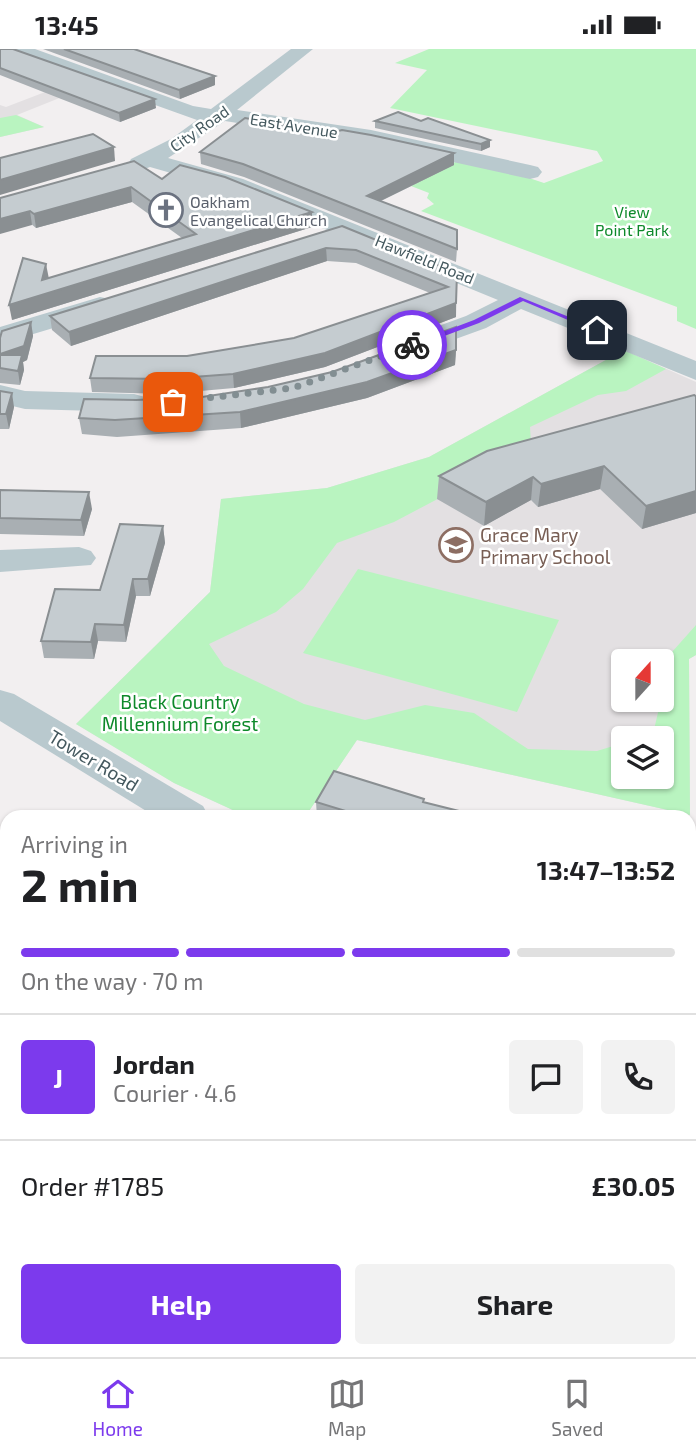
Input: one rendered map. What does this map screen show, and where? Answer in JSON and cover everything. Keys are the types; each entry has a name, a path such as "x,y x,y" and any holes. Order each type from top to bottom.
{"street":[{"name":"East Avenue","path":"17,49 188,112 370,137 530,172"},
{"name":"City Road","path":"119,171 171,150 303,49"},
{"name":"Hawfield Road","path":"150,160 234,184 522,298 696,371"},
{"path":"306,240 345,227"},
{"path":"0,336 120,298"},
{"path":"376,358 477,322 522,298"},
{"path":"0,394 25,400 160,403"},
{"path":"0,561 79,558"},
{"name":"Tower Road","path":"0,703 169,810"}],"shaded area":[{"path":"79,79 92,85 17,115 44,127 0,137 0,105 6,107"},
{"name":"Grace Mary Primary School","path":"624,350 696,382 696,655 689,659 690,810 668,810 357,740 310,810 233,810 174,783 76,724 210,592 221,499 327,488 429,457"}],"green space":[{"name":"View Point Park","path":"429,49 696,49 696,329 677,321 677,307 421,211 434,204 427,198 429,193 411,186 457,161 505,170 544,183 603,161 597,151 390,108 427,70 395,63"},
{"path":"16,115 44,127 0,137 0,118"},
{"name":"Black Country Millennium Forest","path":"624,350 666,369 626,391 598,395 530,427 532,461 468,483 394,522 337,543 303,589 276,612 209,644 224,666 304,704 365,720 425,705 474,713 528,749 597,751 611,747 611,789 674,789 674,726 655,726 658,712 674,712 674,650 696,625 696,655 689,659 690,810 668,810 357,740 310,810 233,810 174,783 76,724 210,592 221,499 327,488 429,457"},
{"path":"358,569 559,620 517,712 303,653"}],"building":[{"path":"0,49 13,49 155,99 119,113 0,68"},
{"path":"64,49 134,49 215,76 179,90"},
{"path":"398,112 421,121 428,118 490,140 481,144 375,121"},
{"path":"245,118 331,133 342,130 454,153 367,196 457,230 457,249 243,164 200,152"},
{"path":"93,134 114,147 0,180 0,158"},
{"path":"134,161 162,179 180,165 225,177 312,212 9,305 23,258 46,264 42,280 196,234 131,187 34,214 30,211 0,219 0,198"},
{"path":"342,226 457,273 456,303 325,353 233,374 166,379 90,378 96,356 187,356 294,338 448,287 356,250 326,248 69,332 50,316"},
{"path":"31,322 24,346 0,354 2,331"},
{"path":"456,327 456,350 367,382 240,412 115,420 79,418 84,399 202,397 268,387 332,372"},
{"path":"0,355 22,355 18,371 0,368"},
{"path":"0,391 12,393 6,414 0,414"},
{"path":"694,395 696,491 646,506 604,466 541,484 533,477 486,502 439,476 487,451"},
{"path":"0,490 89,492 81,520 0,518"},
{"path":"120,524 163,526 148,579 133,579 124,625 95,624 91,642 41,641 55,589 100,590"},
{"path":"334,771 424,799 423,802 455,810 342,810 316,802"}],"way so far":[{"path":"173,402 236,397 293,388 412,345"}],"place":[{"name":"Oakham Evangelical Church","path":"166,210"},
{"name":"Grace Mary Primary School","path":"456,545"}],"route":[{"path":"412,345 477,322 522,298 597,330"}]}
